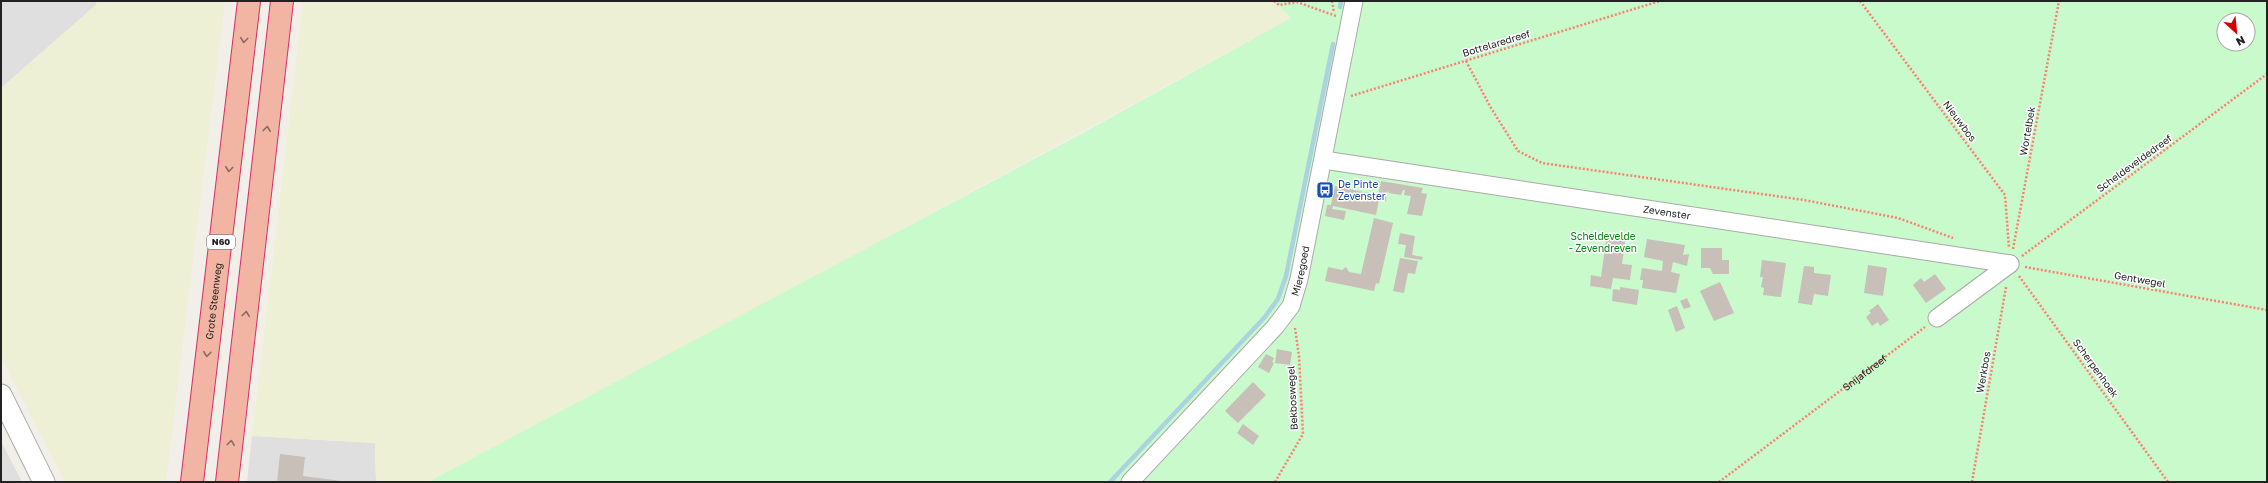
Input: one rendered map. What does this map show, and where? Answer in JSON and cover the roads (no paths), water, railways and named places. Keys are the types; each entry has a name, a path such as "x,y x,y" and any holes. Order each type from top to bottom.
{"highway":[{"name":"Grote Steenweg","path":"192,482 248,1"},
{"path":"227,482 282,1"}],"street":[{"name":"Mieregoed","path":"1130,482 1275,327 1291,306 1299,279 1324,160 1354,1"},
{"name":"Zevenster","path":"1324,160 2010,264 1938,318"},
{"path":"1,395 44,482"}],"waterway":[{"path":"1340,7 1341,1"},
{"path":"1110,482 1264,318 1278,299 1286,276 1333,44"}],"place":[{"name":"De Pinte Zevenster","path":"1325,190"}],"park label":[{"name":"Scheldevelde - Zevendreven","path":"1603,242"}]}
